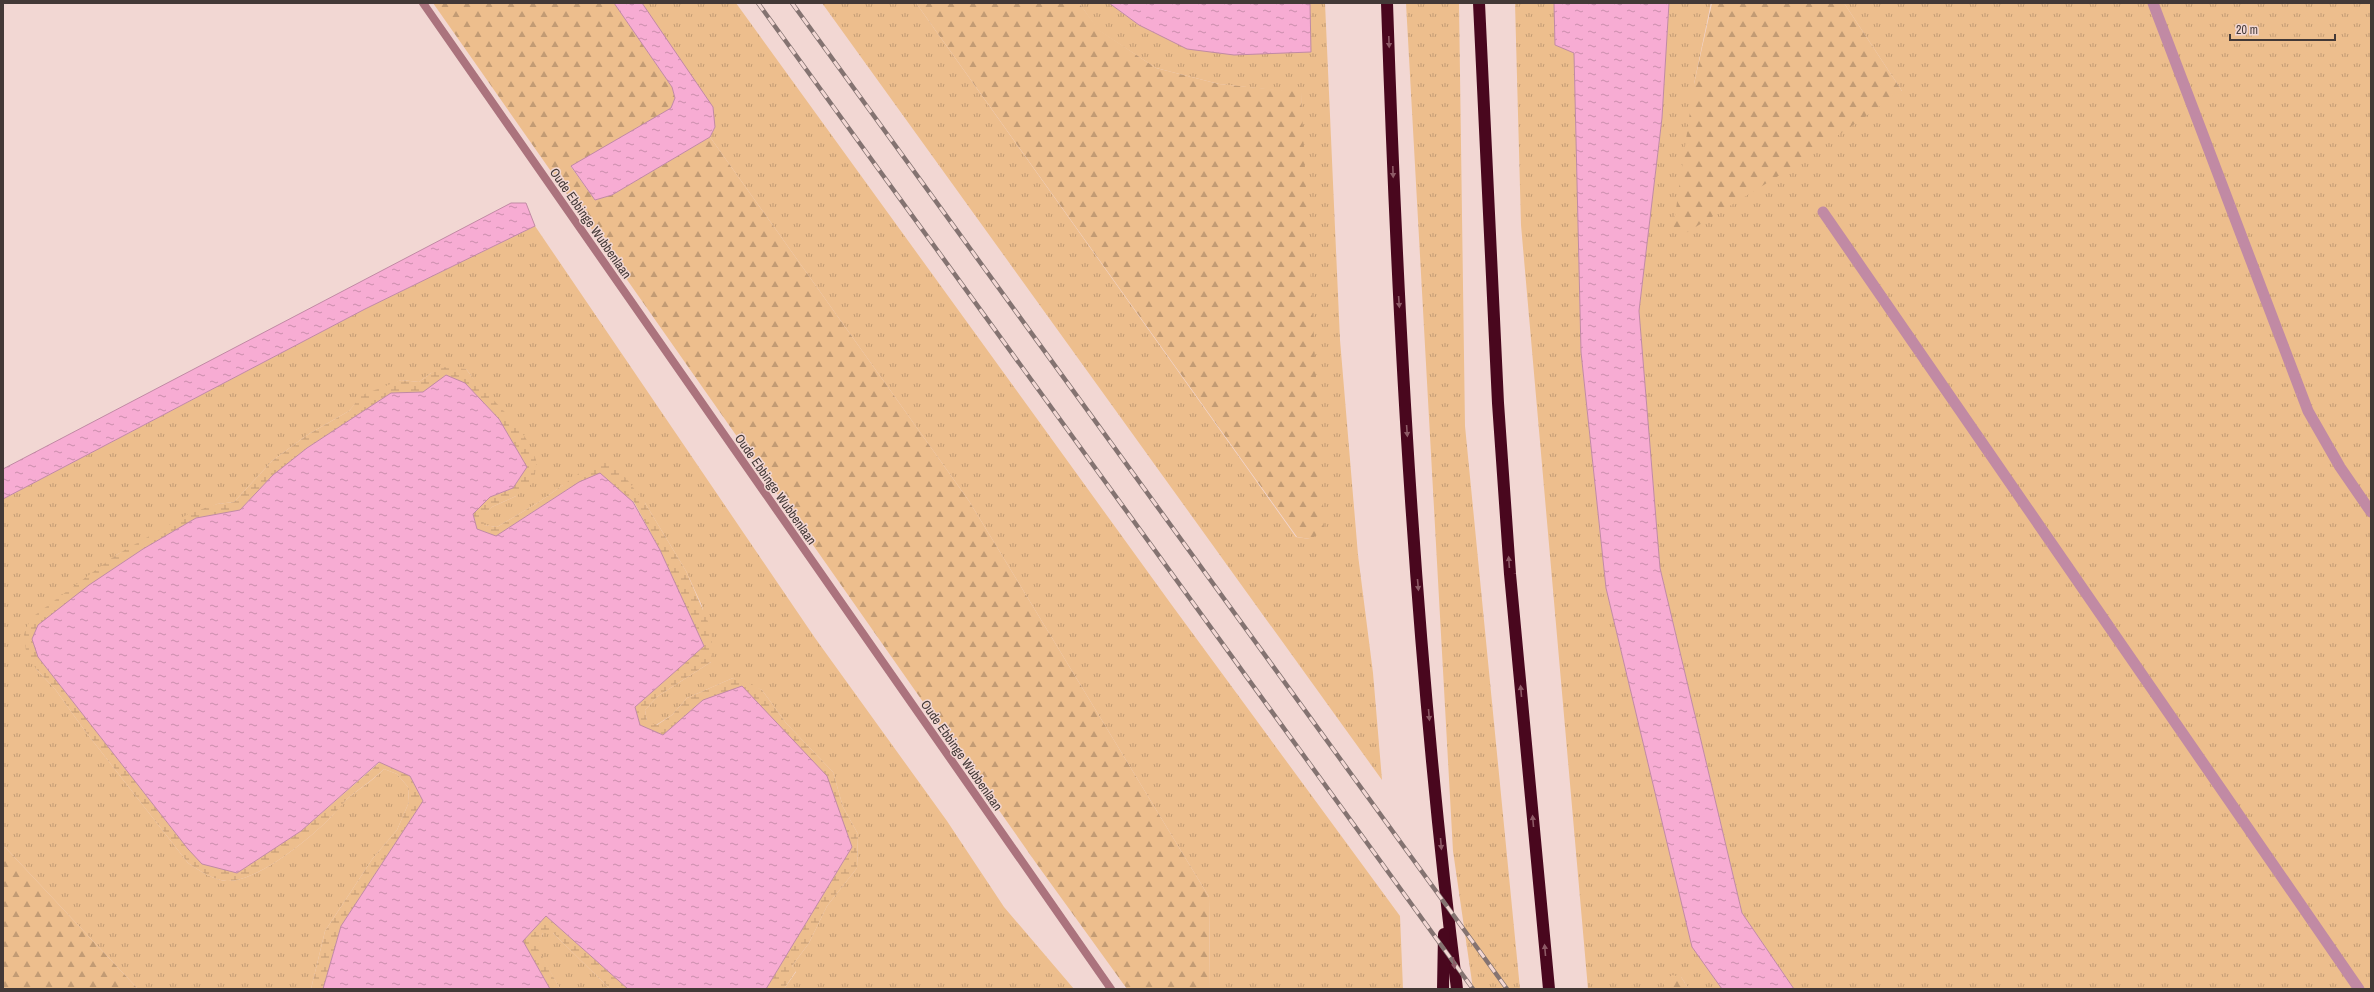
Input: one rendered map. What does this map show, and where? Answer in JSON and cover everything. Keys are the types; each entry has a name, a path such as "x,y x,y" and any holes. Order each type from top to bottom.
{"highway":[{"path":"1387,3 1394,214 1414,546 1446,897 1457,989"},
{"path":"1479,3 1498,403 1510,574 1549,989"},
{"path":"1442,989 1446,897"}],"street":[{"name":"Oude Ebbinge Wubbenlaan","path":"423,3 1111,989"}],"green space":[{"path":"433,3 614,3 672,87 675,98 671,108 571,167 595,200 612,195 710,137 969,501 1209,897 1210,989 1127,989 1036,863"},
{"path":"642,3 736,3 1171,604 1400,916 1403,989 1210,989 1209,897 969,501 710,137 715,127"},
{"path":"822,3 916,3 1296,537 1310,539 1301,93 1219,84 1156,68 1098,30 1079,3 1109,3 1139,25 1310,16 1310,3 1325,3 1340,340 1358,555 1373,673 1382,780"},
{"path":"916,3 1079,3 1099,30 1156,68 1219,84 1301,92 1324,531 1310,539 1297,537"},
{"path":"1406,3 1459,3 1465,426 1520,989 1473,989 1453,851"},
{"path":"1515,3 1554,3 1555,45 1574,52 1581,352 1606,588 1692,946 1722,989 1689,989 1681,977 1664,981 1664,989 1588,989 1521,225"},
{"path":"1669,3 1711,3 1694,84 1902,91 1844,3 2371,3 2371,989 1794,989 1742,913 1660,568 1639,311 1662,118"},
{"path":"1712,3 1844,3 1902,91 1788,170 1681,236 1673,230 1694,84"},
{"path":"535,226 815,638 947,821 1004,907 1074,989 784,989 796,972 792,966 809,943 827,906 857,868 858,834 843,807 833,772 786,723 762,690 733,678 687,698 672,715 656,725 647,722 645,710 658,696 711,662 702,606 686,571 645,503 563,485 539,502 497,527 483,525 482,516 492,507 516,496 528,443 466,369 431,373 419,382 401,380 355,404 349,411 307,435 272,461 234,502 217,504 116,555 36,669 55,689 85,731 188,863 207,875 217,879 227,881 239,880 266,868 294,849 319,829 346,800 384,769 397,774 408,787 409,802 397,830 373,858 325,931 311,989 138,989 3,845 3,499 365,309"},
{"path":"444,367 466,369 524,435 536,460 534,482 516,496 492,507 483,516 484,525 497,527 539,502 581,472 605,461 626,478 645,503 686,571 712,631 711,662 658,696 645,710 647,721 657,725 672,715 687,698 733,678 744,680 762,690 786,723 833,772 843,807 858,834 857,868 827,906 809,943 792,966 796,971 784,989 766,989 852,847 703,700 663,735 640,725 635,707 704,646 660,550 634,502 600,473 579,482 496,536 477,529 473,514 490,497 513,488 527,467 499,419 465,383 423,392 391,393 307,448 273,475 240,510 196,518 143,549 89,585 38,625 32,639 38,657 188,849 237,873 301,831 380,762 410,776 423,801 341,926 323,989 311,989 325,931 373,858 397,830 409,802 408,787 397,774 384,769 346,800 319,829 294,849 266,868 239,880 227,881 217,879 207,875 188,863 85,731 55,689 36,669 26,651 24,634 31,618 116,555 190,513 217,504 234,502 272,461 307,435 349,411 362,395 401,380 419,382 431,373"},
{"path":"3,845 138,989 3,989"},
{"path":"546,916 628,989 610,989 553,933 543,933 537,947 560,989 550,989 523,941"},
{"path":"543,933 553,933 610,989 560,989 536,947"},
{"path":"1672,975 1681,977 1689,989 1664,989 1664,981"}],"water":[{"path":"614,3 642,3 713,107 715,127 710,137 612,195 595,200 571,166 671,108 675,98 672,87"},
{"path":"1109,3 1310,3 1311,52 1234,55 1187,49 1139,25"},
{"path":"1554,3 1669,3 1662,118 1639,311 1660,568 1742,913 1794,989 1722,989 1692,947 1606,588 1581,352 1574,53 1555,45"},
{"path":"511,203 526,203 535,226 365,309 3,499 3,469"},
{"path":"446,375 465,383 499,419 527,467 513,488 490,497 473,514 477,529 496,536 579,482 600,473 633,502 660,550 704,646 635,707 640,725 663,735 703,700 742,686 827,776 852,847 766,989 628,989 546,916 523,941 550,989 323,989 341,926 423,801 410,776 379,762 301,831 237,873 202,864 188,849 38,657 32,639 38,625 89,585 143,549 196,518 240,510 273,475 307,448 391,393 423,392"}],"waterway":[{"path":"2153,3 2308,411 2340,467 2371,512"},
{"path":"1823,212 2359,989"}],"railway":[{"path":"758,3 1473,989"},
{"path":"792,3 1507,989"}]}
